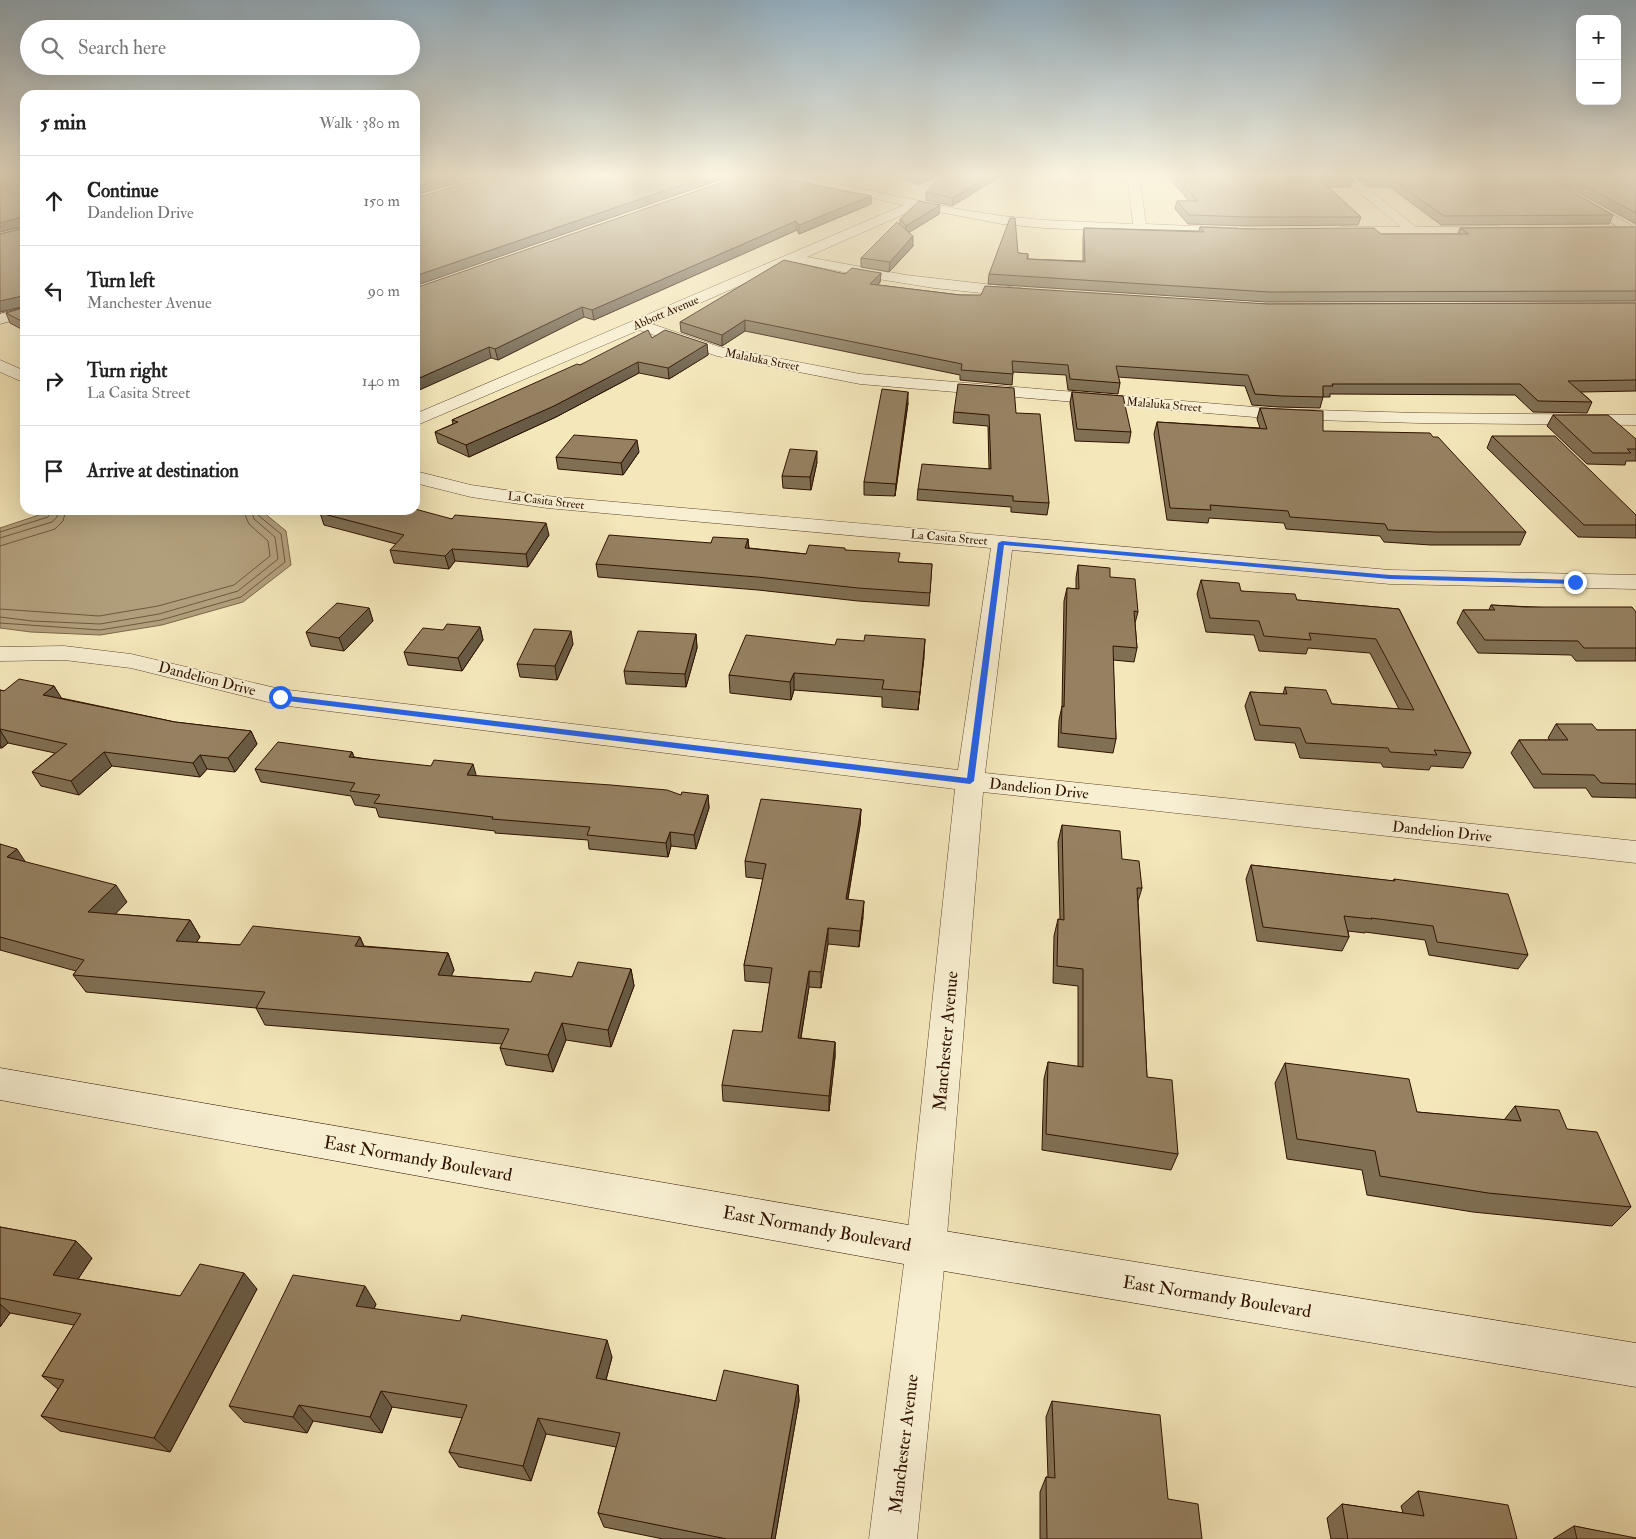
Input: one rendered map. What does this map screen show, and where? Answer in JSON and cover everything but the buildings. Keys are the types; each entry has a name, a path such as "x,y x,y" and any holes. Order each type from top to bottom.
{"street":[{"name":"Abbott Avenue","path":"420,419 822,246"},
{"path":"794,258 864,274 962,288 1031,293"},
{"path":"0,319 20,313"},
{"name":"Malaluka Street","path":"640,325 717,351 860,379 1278,414 1419,418 1636,420"},
{"path":"0,365 20,375"},
{"name":"La Casita Street","path":"420,478 471,491 547,502 1390,577 1636,582"},
{"name":"Manchester Avenue","path":"893,1539 926,1248 970,781 1002,543"},
{"name":"Dandelion Drive","path":"0,654 64,653 131,661 280,697 970,781 1636,852"},
{"name":"East Normandy Boulevard","path":"0,1084 926,1248 1636,1366"}],"water":[{"path":"39,515 267,515 286,531 291,565 243,602 162,625 100,635 31,632 0,628 0,528"}],"route":[{"path":"280,697 970,781 1002,543 1390,577 1575,582"}]}
